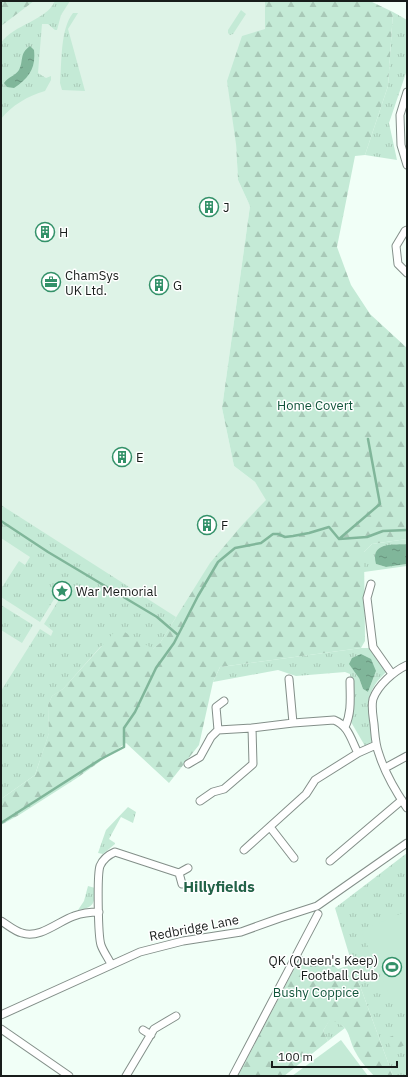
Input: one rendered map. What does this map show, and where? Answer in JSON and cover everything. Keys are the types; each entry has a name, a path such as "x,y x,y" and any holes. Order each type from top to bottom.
{"street":[{"path":"407,92 400,115 401,144 407,165"},
{"path":"407,230 396,246 398,264 407,273"},
{"path":"372,584 367,598 373,647 392,674"},
{"path":"407,665 392,674 382,685 374,699 372,710 376,745 385,768 407,808"},
{"path":"288,679 292,723"},
{"path":"345,727 349,719 350,710 350,681"},
{"path":"218,730 216,707 224,701"},
{"path":"188,764 200,757 211,737 218,730 334,720 340,722 345,727 358,753"},
{"path":"200,801 213,792 224,789 253,764 252,728"},
{"path":"244,850 306,794 315,780 358,753 376,745"},
{"path":"385,768 407,756"},
{"path":"330,861 402,800"},
{"path":"270,826 294,858"},
{"name":"Redbridge Lane","path":"1,1015 140,952 158,947 241,932 317,906 407,844"},
{"path":"111,964 100,944 99,875 100,866 107,856 115,852 179,873 188,868"},
{"path":"179,873 182,884"},
{"path":"1,921 11,928 23,933 32,933 47,929 75,915 99,912"},
{"path":"233,1076 318,914"},
{"path":"126,1076 154,1029 176,1016"},
{"path":"1,1029 69,1076"},
{"path":"143,1030 151,1034"}],"shaded area":[{"path":"20,1 265,1 265,29 236,144 238,180 250,206 222,408 234,466 255,482 267,500 242,525 160,643 1,799 1,22"}],"green space":[{"path":"1,1 34,1 1,26"},
{"path":"55,1 70,1 61,15 57,30 48,24 42,24 38,73 46,78 51,76 51,80 45,91 32,96 10,109 1,119 1,43 14,31 45,13 51,8"},
{"name":"Home Covert","path":"265,1 370,1 393,12 388,86 365,155 355,156 337,247 351,285 370,314 407,348 407,539 372,544 364,552 365,641 361,648 220,667 213,682 199,745 169,783 126,743 77,778 1,825 1,799 35,775 49,733 48,705 52,696 63,689 118,628 153,649 160,643 210,563 242,525 266,500 255,482 234,466 222,408 250,206 238,180 236,144 227,81 242,36 265,29"},
{"path":"241,10 246,14 233,34 230,35 228,30"},
{"path":"393,12 407,20 407,70 389,123 397,160 365,155 388,86"},
{"path":"73,13 78,13 68,29 85,91 62,90 60,83 64,37 69,20"},
{"path":"1,505 176,617 160,643 153,649 101,646 63,689 52,696 48,705 49,733 35,775 1,799 1,691 40,629 51,636 53,631 44,624 67,589 60,584 57,589 59,591 40,622 1,597 1,589 19,561 25,565 30,557 1,538"},
{"path":"407,539 407,544 392,545 376,564 386,567 407,564 407,566 364,572 364,552 372,544"},
{"path":"1,605 33,625 22,643 1,630"},
{"path":"370,648 386,672 378,680 370,696 369,712 373,741 365,746 351,722 354,704 350,674 345,672 296,676 278,670 213,682 220,667","holes":["376,671 368,692 363,689 359,678"]},
{"path":"128,807 136,812 133,823 121,817 109,839 115,844 103,854 98,853 106,830"},
{"path":"407,853 407,1076 393,1076 352,964 335,908"},
{"path":"88,886 95,888 94,901 87,908 78,910 84,901"},
{"name":"QK (Queen's Keep) Football Club","path":"407,911 407,1003 395,1008 361,931"},
{"name":"Bushy Coppice","path":"301,956 325,964 333,965 338,969 352,964 393,1076 374,1076 358,1056 346,1029 337,1022 330,1020 323,1031 328,1041 284,1076 238,1076"},
{"path":"330,1019 338,1022 345,1028 328,1041 323,1031"},
{"path":"407,1030 407,1044 392,1051 387,1038"},
{"path":"341,1040 368,1076 292,1076"}],"water":[{"path":"30,46 34,50 33,67 24,80 14,88 7,87 4,83 19,70 23,54"},
{"path":"407,544 407,564 386,567 376,564 375,557 379,548 389,545"},
{"path":"361,654 371,659 376,671 368,692 363,689 359,678 349,664 352,658"}],"waterway":[{"path":"339,539 380,504 368,439"},
{"path":"1,521 48,552 157,617 178,635"},
{"path":"1,823 101,759 124,747 124,728 135,712 156,668 174,643 198,596 218,562 235,548 261,543 273,534 278,534 285,537 309,533 329,527 339,539 367,537 383,531 407,530"}],"place":[{"name":"J","path":"209,207"},
{"name":"H","path":"45,232"},
{"name":"ChamSys UK Ltd.","path":"51,282"},
{"name":"G","path":"159,285"},
{"name":"E","path":"122,457"},
{"name":"F","path":"207,525"},
{"name":"War Memorial","path":"62,591"},
{"name":"QK (Queen's Keep) Football Club","path":"392,967"}],"district":[{"name":"Hillyfields","path":"219,886"}]}
